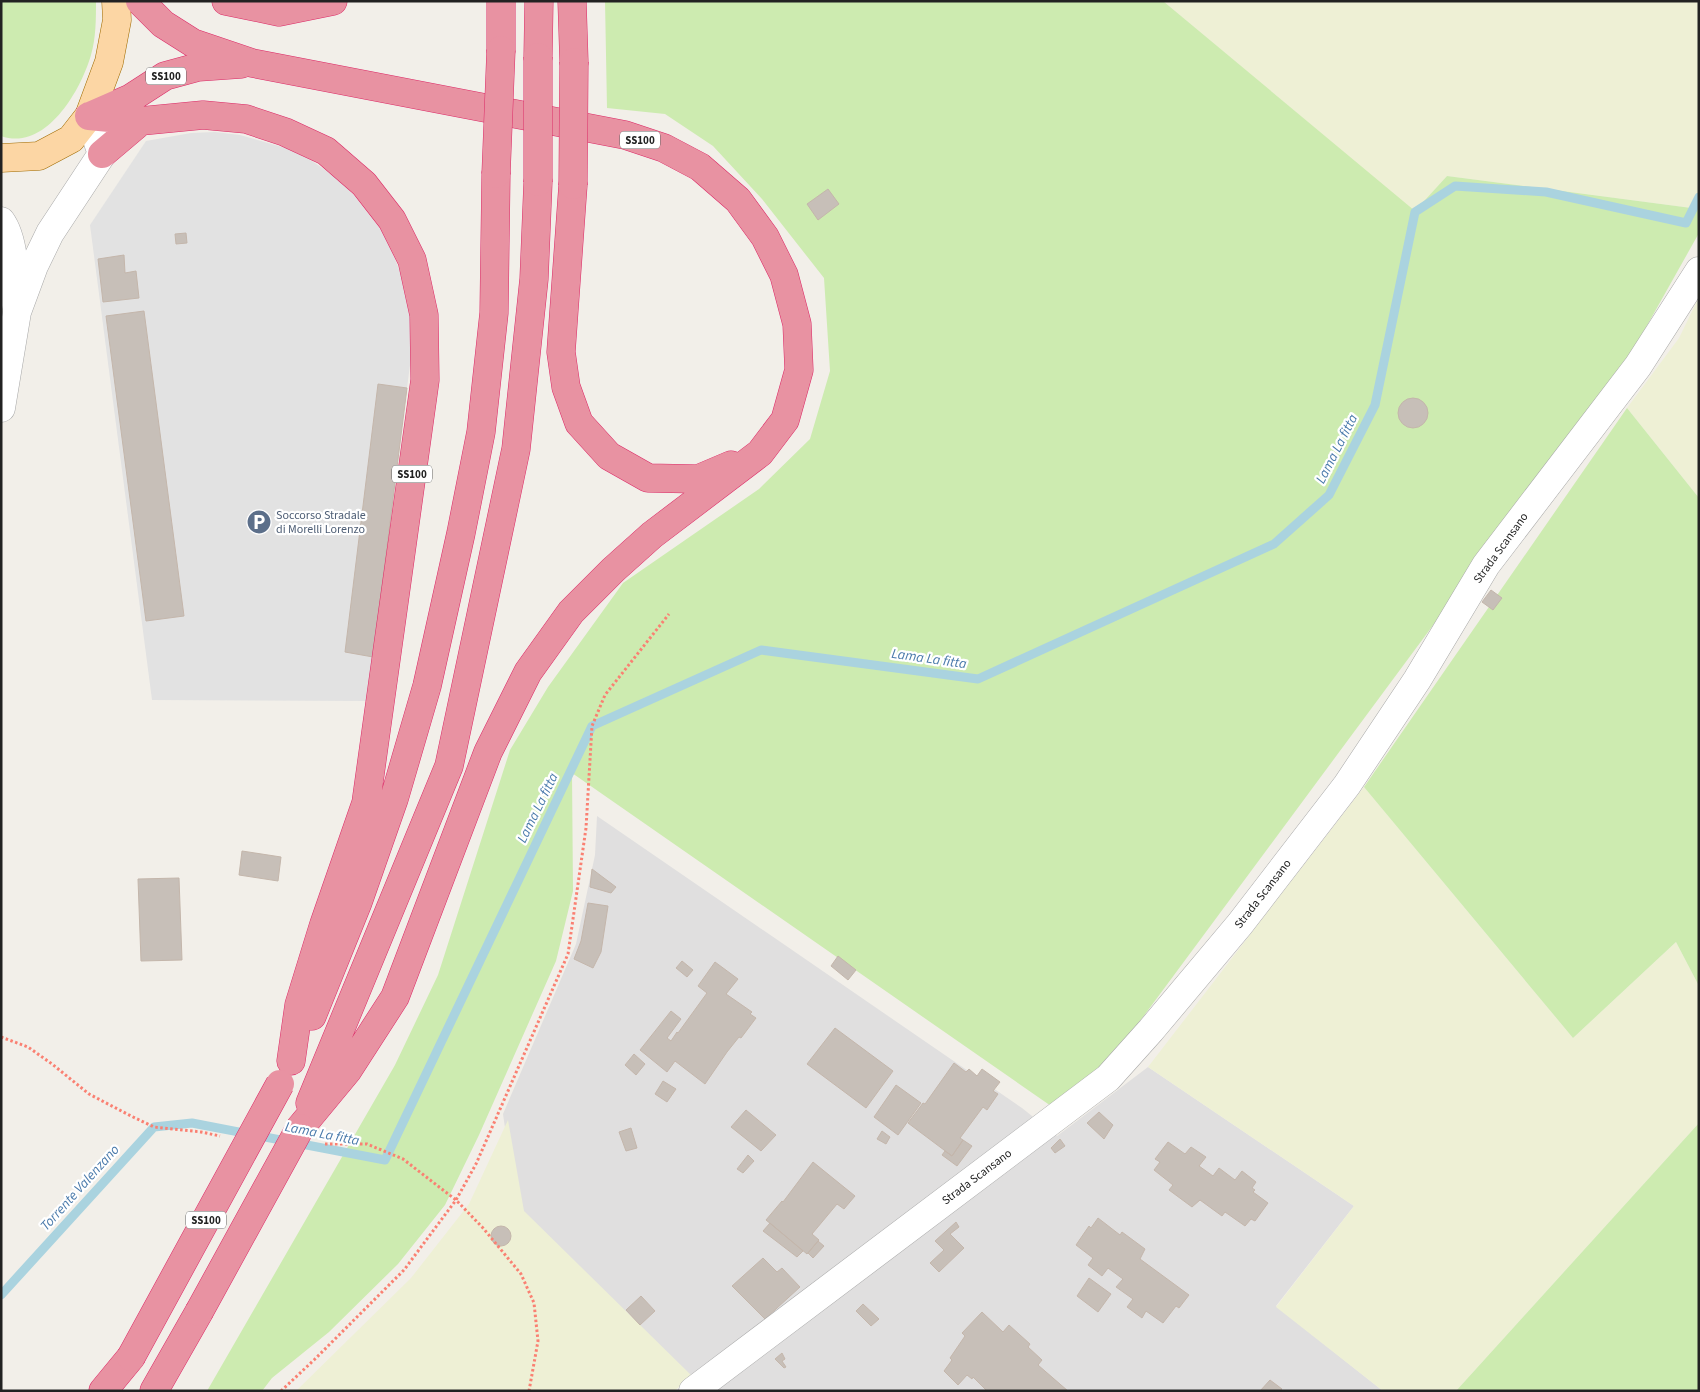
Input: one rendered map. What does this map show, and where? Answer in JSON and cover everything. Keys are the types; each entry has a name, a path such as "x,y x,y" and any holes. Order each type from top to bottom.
{"highway":[{"name":"SS100","path":"140,1 163,24 193,43 252,63 625,135 664,148 700,167 738,200 765,237 784,275 796,324 799,370 788,411 785,420 760,453 652,535 613,570 572,612 528,672 484,761 395,997 348,1070 300,1128"},
{"path":"226,1 279,12 333,1"},
{"name":"SS100","path":"112,1391 286,1072 326,982 358,902 394,798 428,686 481,432 494,313 501,1"},
{"name":"SS100","path":"154,1391 300,1128 449,766 516,449 534,279 538,182 539,1"},
{"path":"572,1 574,62 573,185 561,352 566,387 579,423 609,456 648,478 698,479 760,453"},
{"name":"SS100","path":"89,116 131,98 165,76 198,67 252,63"},
{"name":"SS100","path":"89,116 141,121 203,114 246,119 285,132 326,151 364,184 392,220 412,260 424,315 425,380 366,803 324,924 299,1005 286,1072"},
{"path":"102,154 141,121"},
{"path":"103,1391 131,1356"}],"main road":[{"path":"1,158 39,156 71,139 89,116 108,62 117,20 116,1"}],"street":[{"path":"1,408 17,312 34,266 50,233 102,154 89,116"},
{"path":"1,221 5,226 13,259 17,312"},
{"name":"Strada Scansano","path":"693,1391 1108,1078 1152,1030 1240,924 1347,785 1416,680 1486,565 1638,366 1699,271"}],"path":[{"path":"281,1391 404,1270 456,1200 476,1164 568,954 586,828 592,726 604,695 669,614"},
{"path":"1,1036 28,1047 89,1094 131,1116 154,1127 201,1132"},
{"path":"323,1144 367,1144 403,1159 456,1200 483,1228 521,1274 534,1303 538,1341 529,1391"}],"shaded area":[{"name":"Soccorso Stradale di Morelli Lorenzo","path":"215,132 240,135 289,149 312,161 334,176 353,194 382,231 403,279 409,304 412,333 411,357 367,701 152,700 90,225 146,141 191,133"},
{"path":"597,816 1022,1108 1057,1136 1148,1067 1354,1206 1276,1306 1383,1391 690,1391 517,1210 503,1114 576,944 595,855"}],"green space":[{"path":"1,1 96,1 93,49 79,85 59,115 47,127 33,135 17,139 1,136"},
{"path":"605,1 1163,1 1415,211 1447,176 1699,209 1699,233 1622,370 1103,1071 1051,1106 572,773 573,891 556,961 479,1135 445,1205 398,1264 329,1332 272,1378 262,1391 207,1391 395,1065 438,975 510,750 548,687 623,583 759,489 810,439 830,371 824,278 762,199 713,146 665,114 607,108"},
{"path":"1163,1 1699,1 1699,209 1447,176 1415,212"},
{"path":"1699,297 1699,498 1627,408 1679,338"},
{"path":"1627,408 1699,498 1699,986 1676,942 1573,1038 1364,787"},
{"path":"1364,787 1573,1038 1676,942 1699,986 1699,1123 1456,1391 1383,1391 1276,1307 1354,1206 1148,1067"},
{"path":"508,1120 524,1211 692,1376 674,1391 296,1391 411,1278 469,1204"},
{"path":"1699,1123 1699,1391 1456,1391"}],"building":[{"path":"828,189 839,204 818,220 807,204"},
{"path":"186,233 187,243 176,244 175,234"},
{"path":"124,255 125,273 136,271 139,298 103,302 98,259"},
{"path":"144,311 184,616 146,621 106,316"},
{"path":"378,384 407,388 373,657 345,652"},
{"path":"1413,398 1424,402 1428,413 1424,424 1413,428 1402,424 1398,413 1402,402"},
{"path":"1491,590 1502,598 1493,610 1482,602"},
{"path":"242,851 281,857 278,881 239,875"},
{"path":"592,869 616,887 611,893 590,887"},
{"path":"179,878 182,960 141,961 138,879"},
{"path":"588,903 608,906 601,952 593,968 574,959 581,941"},
{"path":"838,956 856,970 848,980 831,966"},
{"path":"682,961 693,970 687,977 676,968"},
{"path":"715,962 738,979 726,994 752,1012 750,1014 756,1018 741,1038 739,1037 727,1052 705,1084 675,1061 667,1072 640,1050 671,1011 681,1019 667,1038 671,1041 678,1033 707,993 698,986"},
{"path":"835,1028 893,1071 866,1108 807,1064"},
{"path":"634,1054 645,1064 636,1075 625,1065"},
{"path":"954,1063 966,1072 969,1069 977,1076 982,1069 1000,1082 993,1091 998,1094 987,1110 983,1107 960,1138 963,1140 952,1156 908,1123 923,1103 925,1104"},
{"path":"663,1081 676,1089 667,1102 655,1094"},
{"path":"896,1085 921,1103 898,1135 874,1117"},
{"path":"746,1110 776,1135 761,1151 731,1127"},
{"path":"1099,1112 1113,1125 1104,1139 1087,1123"},
{"path":"631,1128 637,1148 626,1151 619,1132"},
{"path":"882,1131 890,1137 886,1144 877,1139"},
{"path":"1060,1139 1065,1146 1055,1153 1051,1148"},
{"path":"963,1140 972,1146 957,1166 942,1155 945,1151 952,1156"},
{"path":"1168,1142 1185,1154 1191,1147 1206,1157 1199,1166 1213,1176 1219,1168 1235,1180 1242,1171 1256,1182 1252,1188 1255,1190 1253,1192 1268,1203 1255,1221 1251,1219 1245,1226 1225,1212 1222,1216 1200,1200 1192,1207 1169,1190 1173,1185 1154,1170 1160,1162 1155,1159"},
{"path":"748,1155 754,1161 743,1173 737,1169"},
{"path":"813,1162 855,1196 844,1209 837,1204 812,1234 819,1240 807,1254 766,1220 783,1202"},
{"path":"1098,1218 1120,1235 1122,1232 1145,1249 1140,1259 1189,1295 1179,1308 1176,1306 1163,1323 1146,1311 1142,1318 1127,1307 1133,1299 1116,1287 1123,1279 1108,1268 1102,1276 1088,1265 1093,1258 1076,1245 1089,1226 1091,1228"},
{"path":"956,1222 959,1227 950,1234 964,1248 939,1272 930,1263 944,1250 935,1241"},
{"path":"770,1223 803,1251 797,1257 763,1231"},
{"path":"501,1226 508,1229 511,1236 508,1243 501,1246 494,1243 491,1236 494,1229"},
{"path":"818,1241 824,1246 813,1258 808,1253"},
{"path":"763,1258 777,1272 782,1268 800,1287 765,1319 732,1286"},
{"path":"1089,1278 1111,1294 1098,1312 1077,1296"},
{"path":"641,1296 655,1311 640,1325 626,1310"},
{"path":"863,1304 879,1319 871,1326 856,1311"},
{"path":"982,1312 1003,1332 1009,1325 1030,1344 1028,1347 1042,1360 1038,1365 1068,1391 987,1391 973,1377 972,1379 967,1375 958,1385 944,1371 952,1360 950,1358 965,1336 962,1333"},
{"path":"782,1353 785,1359 782,1361 786,1367 784,1368 775,1359"},
{"path":"1270,1380 1282,1389 1280,1391 1260,1391"}],"waterway":[{"name":"Lama La fitta","path":"1,1295 154,1127 192,1123 385,1160 592,726 761,650 978,679 1274,544 1329,495 1375,405 1415,212 1455,186 1546,192 1686,223 1699,197"}],"place":[{"name":"Soccorso Stradale di Morelli Lorenzo","path":"259,522"}],"water label":[{"name":"Torrente Valenzano","path":"80,1188"}]}
